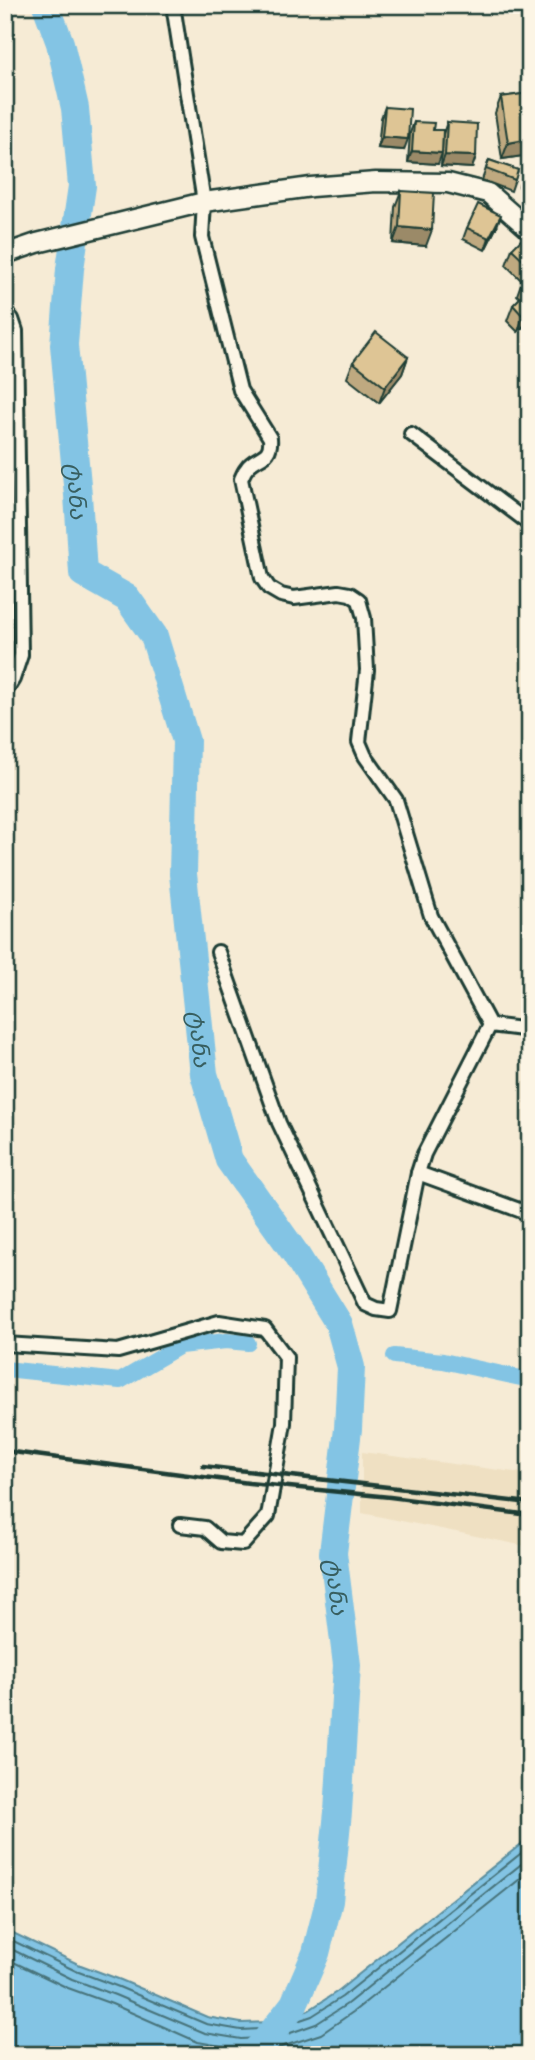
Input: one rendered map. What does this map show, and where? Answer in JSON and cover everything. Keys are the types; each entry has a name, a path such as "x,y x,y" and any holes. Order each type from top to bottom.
{"main road":[{"path":"5,254 37,243 204,202 376,182 448,183 488,193 527,220"}],"street":[{"path":"173,5 204,202 202,237 240,390 270,438 271,447 266,454 247,467 242,479 262,578 269,588 281,595 294,597 339,592 351,594 359,600 364,618 367,670 359,742 365,756 396,800 431,916 490,1025"},
{"path":"5,312 12,318 16,331 22,604 21,655 13,679 5,692"},
{"path":"411,434 530,524"},
{"path":"218,952 279,1123 365,1304 376,1309 390,1311 424,1154 490,1025"},
{"path":"490,1025 530,1030"},
{"path":"418,1173 530,1214"},
{"path":"5,1344 118,1351 219,1322 265,1329 286,1357 285,1423 268,1516 243,1544 221,1542 205,1528 180,1525"}],"shaded area":[{"path":"362,1452 530,1474 530,1547 362,1513"}],"water":[{"path":"530,1837 530,2055 5,2055 5,1929 78,1964 207,2017 241,2023 276,2022 309,2010 338,1991"}],"building":[{"path":"530,93 530,139 508,143 501,97"},
{"path":"385,107 410,109 408,139 382,137"},
{"path":"414,122 434,123 433,130 443,130 442,153 412,151"},
{"path":"447,122 477,124 476,156 445,155"},
{"path":"489,160 518,170 515,180 486,169"},
{"path":"530,176 530,191 527,192 521,181"},
{"path":"401,191 434,193 432,230 399,227"},
{"path":"478,204 501,215 489,238 467,228"},
{"path":"522,239 530,247 530,266 512,249"},
{"path":"530,272 530,285 523,278"},
{"path":"530,288 530,309 523,316 513,305"},
{"path":"376,332 408,357 385,387 353,362"}],"waterway":[{"name":"ტანა","path":"46,5 60,43 75,108 82,186 70,269 64,345 83,573 127,598 154,636 186,741 183,874 204,1074 229,1160 295,1253 339,1324 351,1367 348,1429 333,1553 347,1665 338,1812 329,1901 316,1953 294,2004 251,2055"},
{"path":"5,1369 120,1381 180,1346 226,1341 248,1343"},
{"path":"394,1356 443,1361 530,1380"}],"railway":[{"path":"5,1451 249,1483 530,1515"},
{"path":"203,1466 530,1503"}]}
